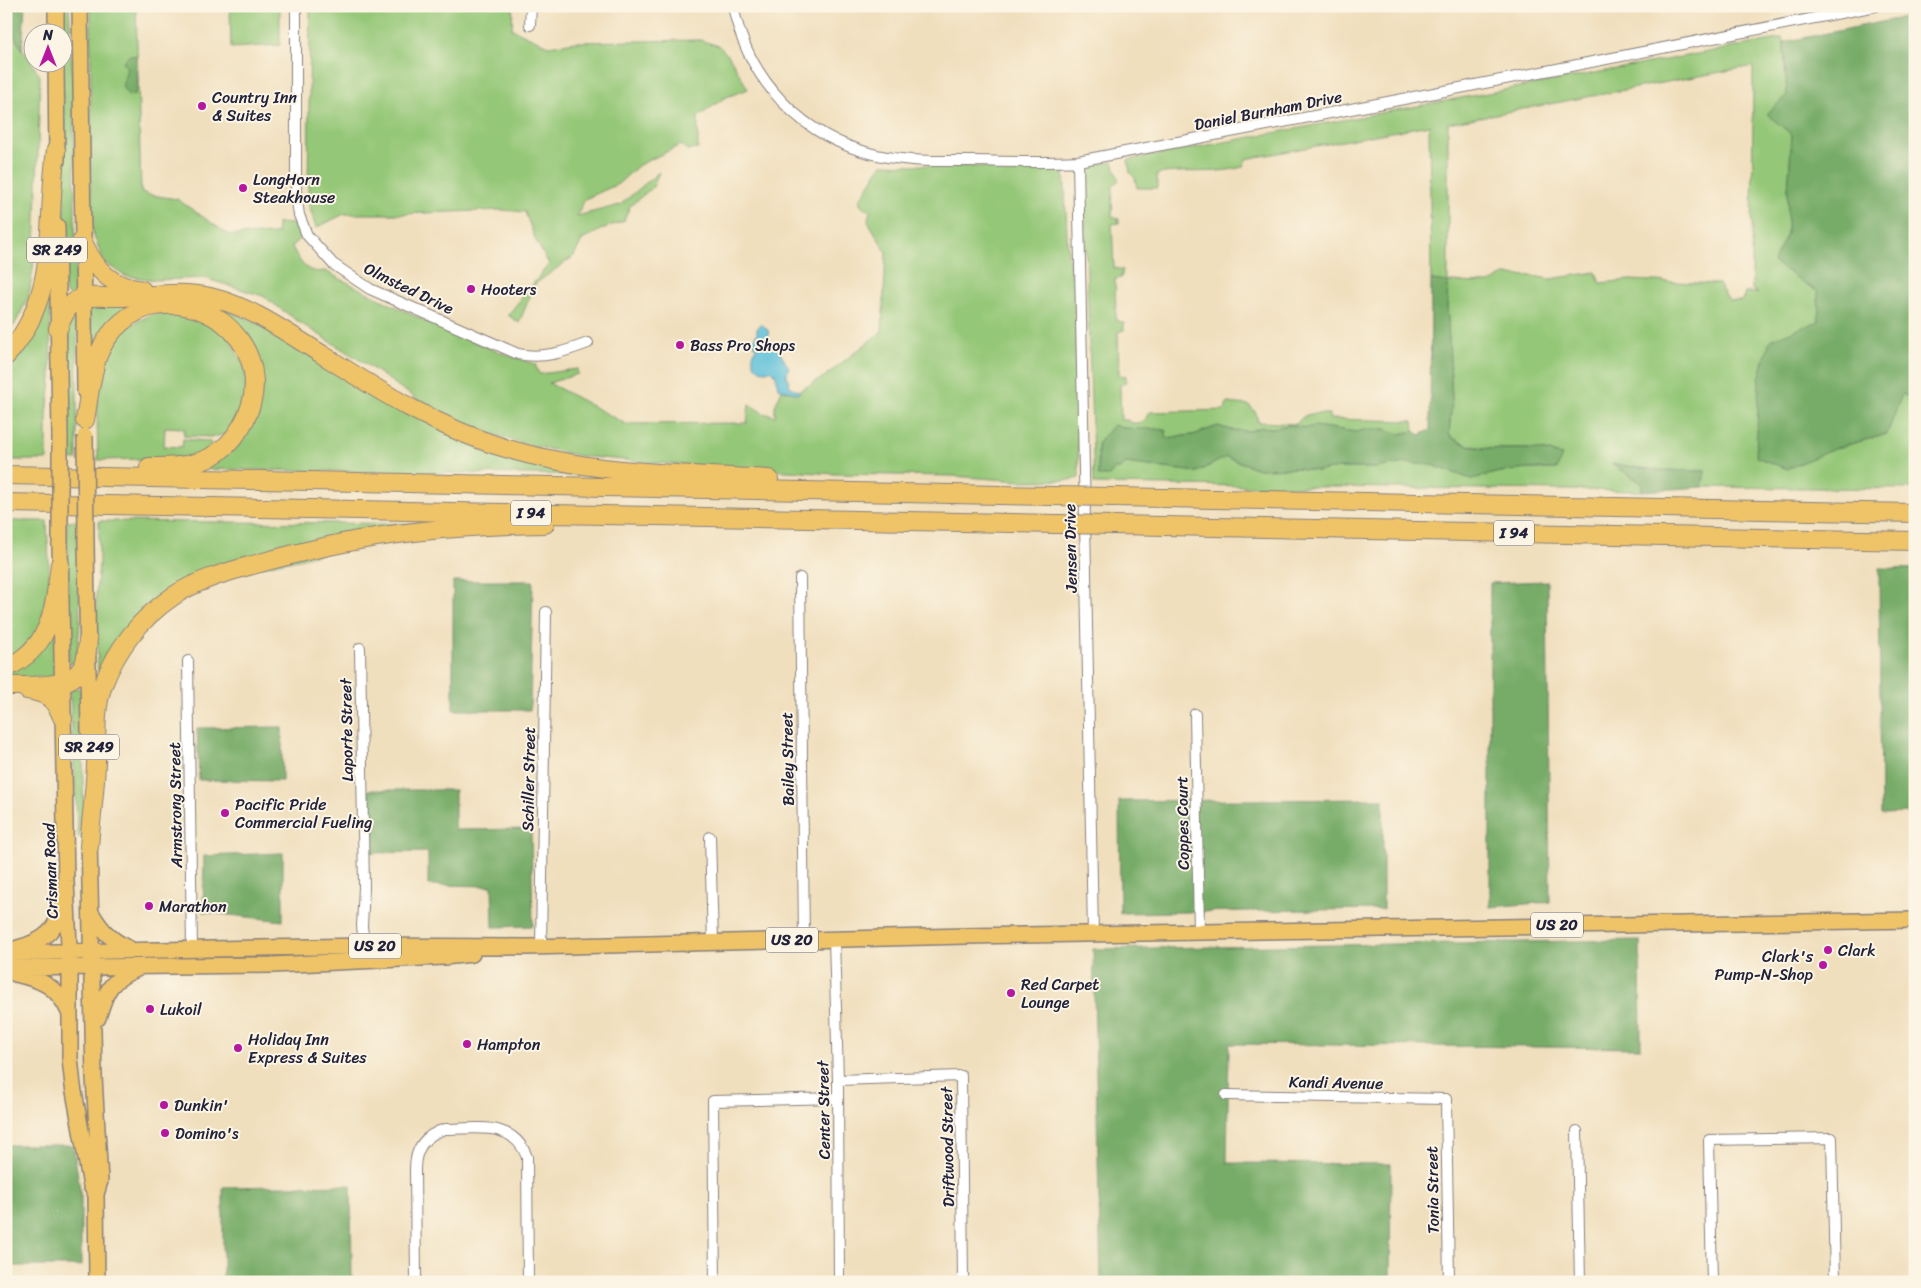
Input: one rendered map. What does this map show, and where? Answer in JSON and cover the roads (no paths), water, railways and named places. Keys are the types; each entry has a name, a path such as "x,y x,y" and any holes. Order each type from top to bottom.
{"highway":[{"path":"6,356 23,333 37,306 45,278 50,246 52,177 56,150"},
{"path":"82,240 96,266 109,279 128,288 162,293 204,295 241,307 269,321 385,394 423,415 482,440 542,458 616,470 818,482 942,485 1029,496"},
{"path":"58,329 66,309 72,303 83,298 138,297 162,293"},
{"path":"10,476 113,467 176,466 192,464 209,458 236,435 247,418 253,398 253,379 250,361 243,345 230,326 201,309 185,305 165,304 148,307 132,315 107,338 98,354 85,428"},
{"name":"I 94","path":"10,476 1915,513"},
{"name":"I 94","path":"6,503 1915,541"},
{"path":"6,513 112,513 163,506"},
{"path":"89,847 96,765 96,722 102,686 115,658 130,634 155,610 173,596 189,587 232,571 278,558 390,535 505,525 610,523 733,517"},
{"path":"6,668 20,662 35,648 47,631 54,612 60,564"},
{"path":"6,687 63,684 80,671 84,663 88,640"},
{"path":"6,687 36,691 46,695 54,700 63,719"}],"main road":[{"path":"56,6 56,22"},
{"name":"SR 249","path":"80,6 85,428"},
{"name":"SR 249","path":"56,72 58,329"},
{"name":"Crisman Road","path":"58,329 60,564 66,881 70,952 70,1058 73,1086 91,1186 96,1194"},
{"name":"Crisman Road","path":"85,428 89,847 92,914 94,1077 100,1181 96,1194 97,1282"},
{"path":"6,952 31,945 46,937 56,926 62,908 66,881"},
{"path":"92,914 107,936 119,944 134,950"},
{"name":"US 20","path":"6,952 364,946 535,947 834,938 1915,920"},
{"name":"US 20","path":"6,970 272,965 367,961 444,957 535,947"},
{"path":"94,1036 104,995 111,984 122,975 143,967"},
{"path":"6,970 41,981 53,988 63,999 70,1014"}],"street":[{"name":"Olmsted Drive","path":"296,6 296,194 299,215 308,235 333,264 370,289 518,354 531,357 544,356 588,343"},
{"path":"530,6 530,25"},
{"name":"Daniel Burnham Drive","path":"733,6 736,22 745,48 771,91 802,121 829,137 878,156 911,160 1046,163 1078,161 1876,6"},
{"name":"Jensen Drive","path":"1078,161 1093,934"},
{"name":"Bailey Street","path":"800,578 804,940"},
{"name":"Schiller Street","path":"535,947 546,612"},
{"name":"Laporte Street","path":"360,648 364,886 362,926 367,961"},
{"name":"Armstrong Street","path":"188,661 192,949"},
{"name":"Coppes Court","path":"1196,714 1199,931"},
{"path":"710,837 713,942"},
{"name":"Center Street","path":"834,938 838,1080 840,1282"},
{"name":"Driftwood Street","path":"838,1080 961,1076 963,1282"},
{"name":"Kandi Avenue","path":"1226,1095 1446,1099"},
{"path":"716,1282 714,1101 838,1098"},
{"name":"Tonia Street","path":"1446,1099 1448,1282"},
{"path":"416,1282 415,1169 418,1151 429,1136 445,1130 494,1128 509,1134 523,1147 527,1157 528,1282"},
{"path":"1577,1131 1580,1282"},
{"path":"1712,1282 1709,1140 1832,1138 1835,1282"}],"water":[{"path":"761,324 768,330 769,340 775,345 789,367 786,376 790,387 799,391 798,394 778,388 776,375 771,370 761,370 753,362 756,348 753,342 757,329"}],"place":[{"name":"Country Inn & Suites","path":"202,106"},
{"name":"LongHorn Steakhouse","path":"243,188"},
{"name":"Hooters","path":"471,289"},
{"name":"Bass Pro Shops","path":"680,345"},
{"name":"Pacific Pride Commercial Fueling","path":"225,813"},
{"name":"Marathon","path":"149,906"},
{"name":"Clark","path":"1828,950"},
{"name":"Clark's Pump-N-Shop","path":"1823,965"},
{"name":"Red Carpet Lounge","path":"1011,993"},
{"name":"Lukoil","path":"150,1009"},
{"name":"Hampton","path":"467,1044"},
{"name":"Holiday Inn Express & Suites","path":"238,1048"},
{"name":"Dunkin'","path":"164,1105"},
{"name":"Domino's","path":"165,1133"}]}
